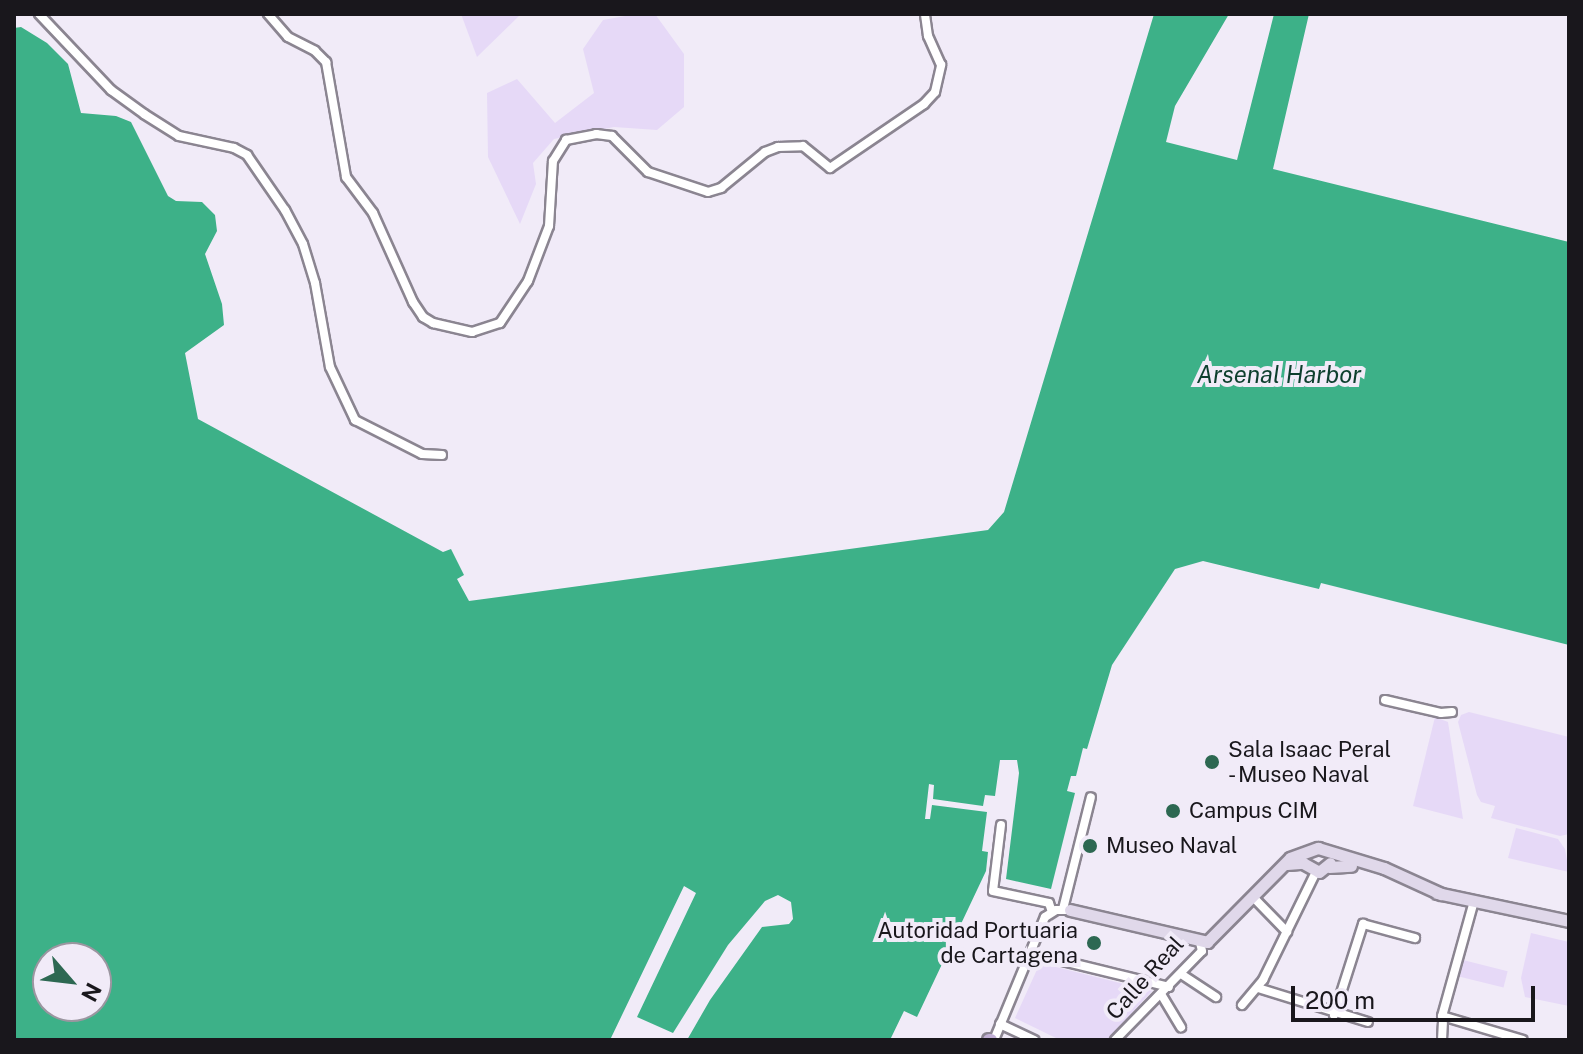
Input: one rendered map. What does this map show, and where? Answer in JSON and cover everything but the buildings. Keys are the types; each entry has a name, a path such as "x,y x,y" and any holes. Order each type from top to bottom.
{"main road":[{"path":"1320,850 1330,858 1329,867"},
{"path":"1312,870 1307,856 1320,850 1392,870 1441,894"},
{"name":"Calle Real","path":"1200,942 1216,936 1296,855 1320,850"},
{"path":"1277,871 1295,862 1312,870 1348,865 1441,894 1569,921"},
{"path":"1474,901 1517,902 1569,914"},
{"path":"1066,910 1200,942"}],"street":[{"path":"39,14 111,90 144,114 179,136 234,148 247,155 285,210 303,244 315,283 330,367 355,420 422,454 442,455"},
{"path":"268,14 288,37 315,51 326,62 346,177 373,213 413,302 423,317 433,323 472,332 500,323 528,281 549,226 553,161 566,140 596,134 612,136 648,172 708,192 721,188 765,152 778,147 803,146 830,168 924,104 935,92 941,65 928,36 925,14"},
{"path":"1385,700 1441,713 1452,712"},
{"path":"991,1040 1045,917 1052,912 1066,910 1091,797"},
{"path":"1001,825 993,891 1049,903 1052,912"},
{"path":"1242,1005 1261,984 1287,932 1312,870"},
{"path":"1253,897 1287,932"},
{"path":"1474,901 1442,1016 1446,1021 1523,1040"},
{"path":"1334,1015 1363,924 1415,938"},
{"name":"Calle Real","path":"1115,1040 1202,951 1200,942"},
{"path":"1030,953 1169,987"},
{"path":"1181,974 1216,997"},
{"path":"1261,984 1334,1015 1368,1022"},
{"path":"1161,994 1181,1027"},
{"path":"1442,1040 1446,1021"},
{"path":"1000,1024 1035,1040"}],"shaded area":[{"path":"461,14 521,14 477,57"},
{"path":"655,14 684,54 684,107 657,130 614,127 554,139 533,163 536,184 520,224 488,157 487,93 517,79 555,123 594,93 583,49 603,20"},
{"path":"1469,712 1569,737 1569,834 1560,836 1491,818 1495,806 1481,802 1477,795 1458,722 1461,715"},
{"path":"1435,717 1448,722 1463,819 1413,806"},
{"path":"1516,828 1558,839 1565,849 1569,872 1508,858"},
{"path":"1531,933 1569,942 1569,1006 1525,997 1521,978"},
{"path":"1463,960 1508,971 1504,988 1459,976"},
{"path":"1040,963 1152,991 1107,1040 1060,1040 1015,1018"}],"water":[{"name":"Arsenal Harbor","path":"1154,14 1229,14 1175,106 1166,142 1237,160 1274,14 1309,14 1273,169 1569,242 1569,645 1321,583 1319,589 1203,561 1175,569 1112,665 1087,749 1083,748 1076,776 1071,776 1067,791 1075,793 1051,889 1006,879 1019,773 1017,760 1000,760 995,796 985,795 983,806 933,799 934,785 929,784 925,819 930,819 932,805 987,812 982,851 988,852 986,871 917,1017 904,1011 890,1040 687,1040 710,1000 762,927 789,924 793,919 791,902 778,895 765,901 728,945 673,1033 637,1017 696,893 684,886 610,1040 14,1040 14,28 21,27 47,43 68,64 81,113 116,116 131,122 168,196 176,201 202,202 215,215 217,231 205,254 222,304 224,325 185,353 198,419 443,552 451,549 464,575 457,579 469,601 988,530 1004,512"}],"place":[{"name":"Sala Isaac Peral - Museo Naval","path":"1212,762"},
{"name":"Campus CIM","path":"1173,811"},
{"name":"Museo Naval","path":"1090,846"},
{"name":"Autoridad Portuaria de Cartagena","path":"1094,943"}]}
